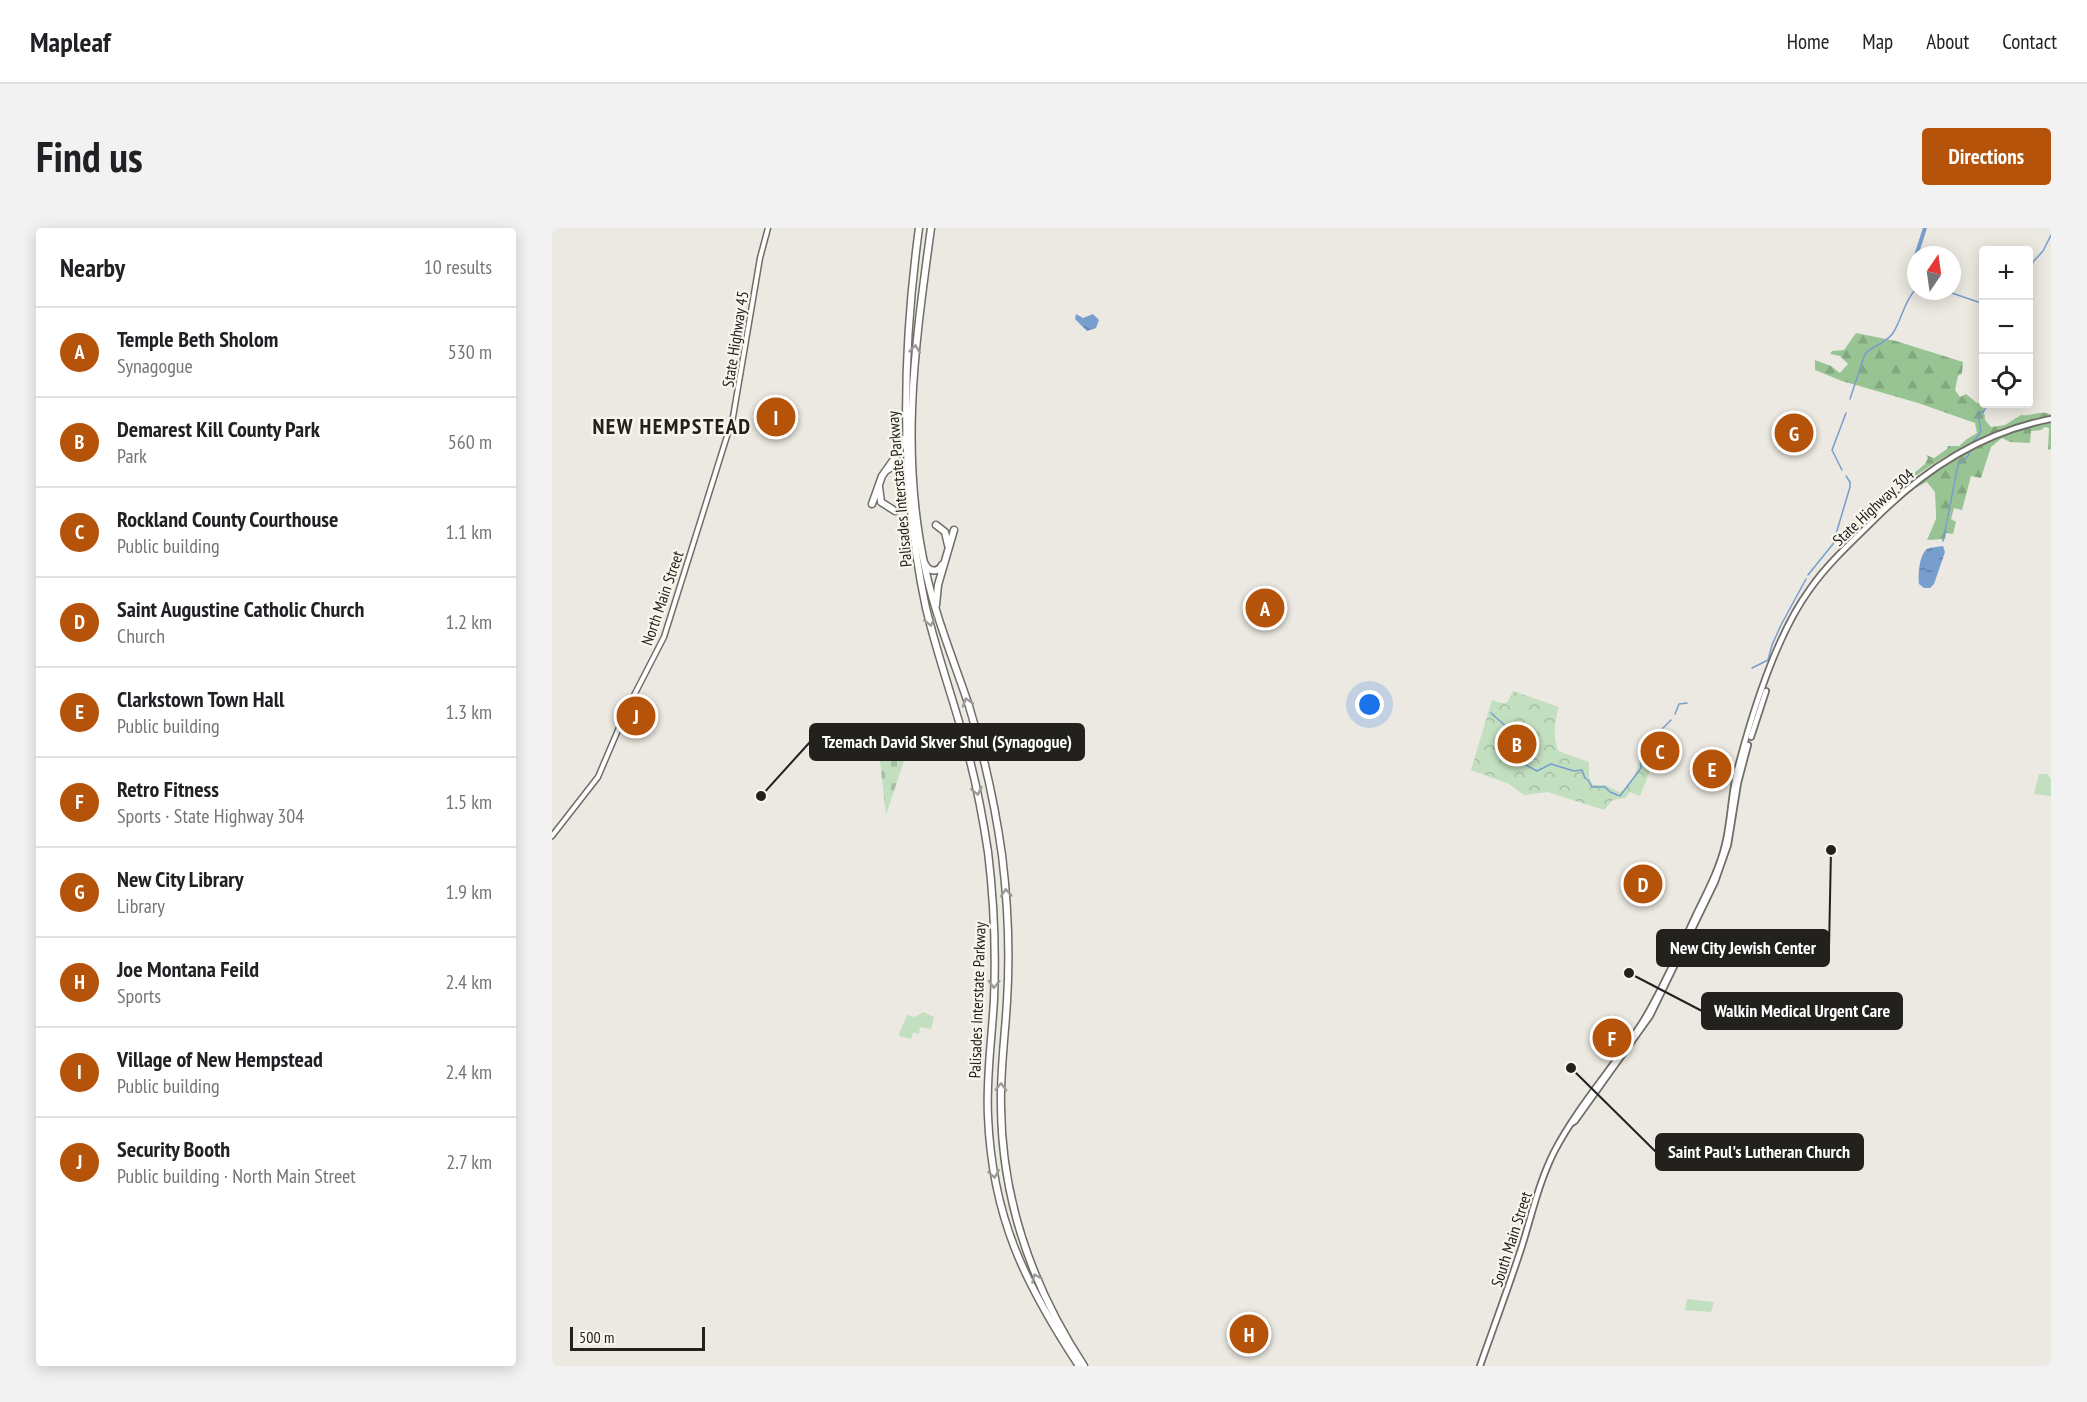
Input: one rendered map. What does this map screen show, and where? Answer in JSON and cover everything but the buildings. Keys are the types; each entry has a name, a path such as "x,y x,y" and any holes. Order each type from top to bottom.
{"highway":[{"name":"Palisades Interstate Parkway","path":"919,228 908,323 906,411 913,509 926,608 971,763 988,856 995,969 988,1103 994,1175 1005,1220 1018,1258 1038,1300 1080,1366"},
{"name":"Palisades Interstate Parkway","path":"913,509 911,393 931,228"},
{"path":"906,411 903,443 882,474 873,504 888,469 900,467 906,476 913,509"},
{"path":"879,487 881,502 895,511"},
{"name":"Palisades Interstate Parkway","path":"915,524 931,593 982,753 994,806 1002,859 1008,966 1001,1107 1003,1146 1010,1191 1019,1230 1036,1279 1080,1366"},
{"path":"936,525 945,532 948,545"},
{"path":"920,541 926,565 932,570 941,567 954,530 936,594 943,632"}],"main road":[{"name":"State Highway 45","path":"722,453 737,398 760,258 768,228"},
{"name":"State Highway 304","path":"1572,1123 1574,1116 1652,1007 1714,875 1726,841 1738,765 1770,666 1804,598 1835,559 1910,486 1938,465 1972,446 2014,428 2051,419"},
{"name":"North Main Street","path":"552,836 598,777 627,709 661,645 722,453"},
{"name":"South Main Street","path":"1480,1366 1545,1174 1572,1123"}],"green space":[{"path":"1856,333 1896,341 1963,362 1962,373 1958,376 1955,390 1960,397 1966,394 1979,403 1979,408 1984,408 1985,420 1991,427 2005,425 2021,415 2048,413 2051,415 1964,446 1917,475 1912,475 1925,464 1928,458 1926,455 1934,458 1948,446 1959,446 1977,433 1975,423 1918,403 1842,381 1815,370 1815,360 1831,366 1840,373 1848,364 1840,356 1830,354 1832,351 1844,350"},
{"path":"2051,422 2051,449 2048,450 2049,428 2045,427 2031,431 2030,443 2010,442 2002,438 1991,447 1981,478 1971,476 1962,510 1954,508 1951,519 1956,522 1953,534 1946,533 1945,539 1927,540 1936,519 1935,492 1927,482 1911,490 1942,467 1976,447 2013,431"},
{"path":"1513,691 1559,707 1555,729 1558,751 1589,762 1589,777 1593,785 1605,785 1620,792 1633,778 1639,759 1652,765 1640,796 1630,792 1625,798 1613,800 1604,810 1548,792 1524,795 1509,784 1471,770 1492,700 1507,703"},
{"path":"877,734 909,746 886,815"},
{"path":"2039,774 2047,774 2051,779 2051,796 2034,794"},
{"path":"923,1012 934,1017 931,1029 920,1027 919,1034 913,1032 911,1039 900,1036 907,1015 915,1017"},
{"path":"1687,1299 1714,1302 1711,1312 1685,1310"},
{"path":"1243,1326 1262,1331 1258,1346 1235,1337"}],"water":[{"path":"1076,314 1083,318 1093,314 1099,320 1096,328 1087,331 1075,319"},
{"path":"1943,546 1945,552 1934,584 1930,588 1924,588 1919,584 1922,556 1927,549"},
{"path":"1524,732 1533,738 1535,749 1515,760 1501,740 1506,734 1511,739"}],"waterway":[{"path":"1919,246 1925,228"},
{"path":"2033,262 2043,251 2051,235"},
{"path":"1961,296 1979,302"},
{"path":"1850,399 1865,354 1887,340 1893,333 1909,300"},
{"path":"1972,443 1981,432 1978,414 1986,408"},
{"path":"1842,470 1832,450 1846,413"},
{"path":"1943,541 1958,465 1968,456 1972,448"},
{"path":"1808,575 1833,544 1850,487 1846,476"},
{"path":"1752,668 1768,660 1781,625 1806,579"},
{"path":"1675,714 1679,704 1687,703"},
{"path":"1491,713 1509,729 1508,735"},
{"path":"1519,758 1524,764 1537,771 1551,764 1574,771 1582,770 1592,787 1605,787 1620,796 1641,768 1641,756 1646,745 1671,720"}],"place":[{"name":"Village of New Hempstead","path":"776,417"},
{"name":"New City Library","path":"1794,433"},
{"name":"Temple Beth Sholom","path":"1265,608"},
{"name":"Security Booth","path":"636,716"},
{"name":"Demarest Kill County Park","path":"1517,744"},
{"name":"Rockland County Courthouse","path":"1660,751"},
{"name":"Clarkstown Town Hall","path":"1712,769"},
{"name":"Tzemach David Skver Shul (Synagogue)","path":"761,796"},
{"name":"New City Jewish Center","path":"1831,850"},
{"name":"Saint Augustine Catholic Church","path":"1643,884"},
{"name":"Walkin Medical Urgent Care","path":"1629,973"},
{"name":"Retro Fitness","path":"1612,1038"},
{"name":"Saint Paul's Lutheran Church","path":"1571,1068"},
{"name":"Joe Montana Feild","path":"1249,1334"}],"district":[{"name":"NEW HEMPSTEAD","path":"672,426"}]}
